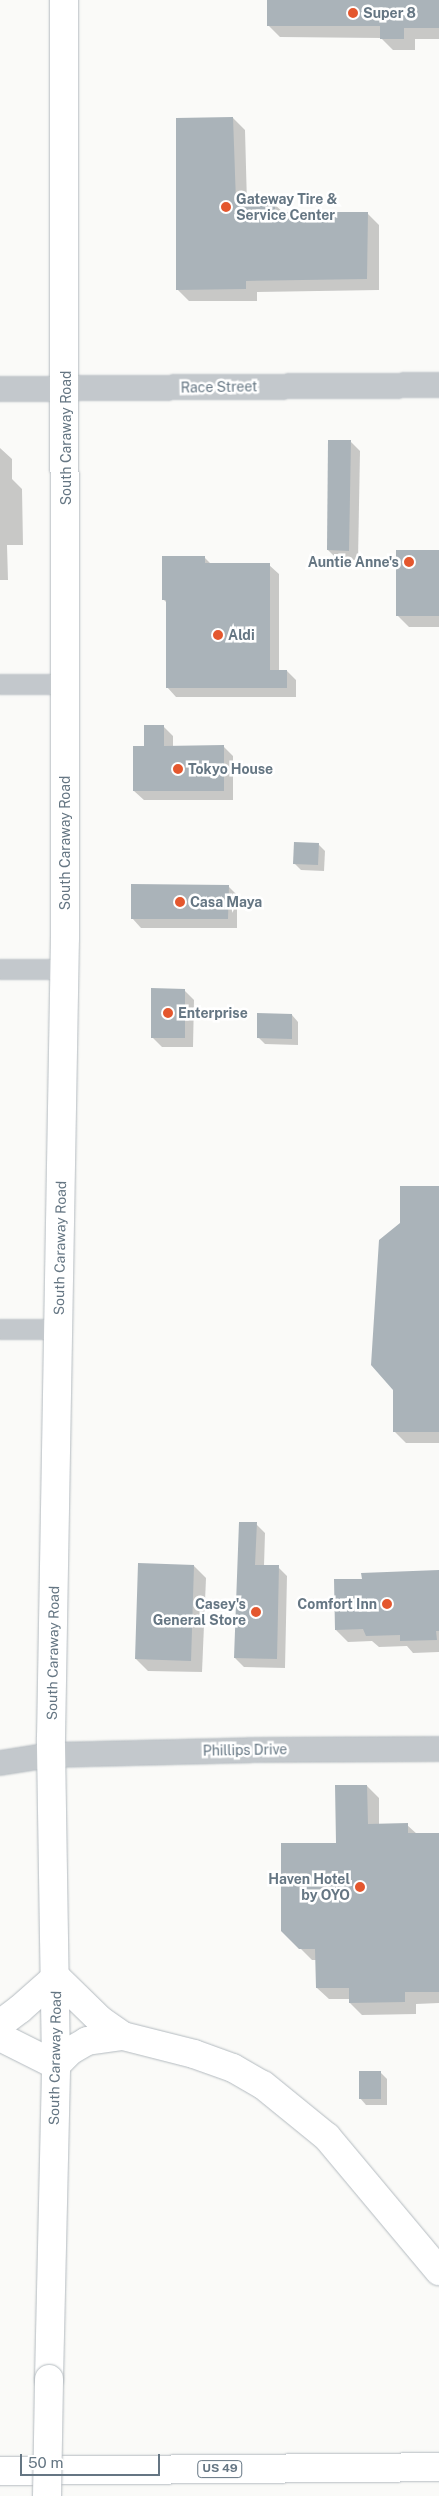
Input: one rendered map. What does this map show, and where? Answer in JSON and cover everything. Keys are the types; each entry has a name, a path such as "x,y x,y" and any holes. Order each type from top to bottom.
{"main road":[{"name":"South Caraway Road","path":"47,2496 56,2065 51,1755 64,969 66,388 64,0"},
{"path":"0,2024 56,1977 100,2020 123,2036 194,2054 234,2068 283,2100 327,2137 439,2271"},
{"path":"0,2037 56,2065 70,2051 87,2041 123,2036"},
{"name":"US 49","path":"0,2471 439,2467"}],"street":[{"name":"Race Street","path":"0,389 439,385"},
{"path":"0,684 65,684"},
{"path":"0,969 64,969"},
{"path":"0,1329 59,1329"},
{"name":"Phillips Drive","path":"0,1763 51,1755 241,1750 439,1749"}],"building":[{"name":"Super 8","path":"267,0 439,0 439,28 404,28 404,39 380,39 380,26 267,26"},
{"name":"Gateway Tire & Service Center","path":"233,117 236,202 275,203 275,212 368,212 367,279 246,281 246,289 176,290 176,118"},
{"path":"328,440 351,440 349,551 327,550"},
{"path":"396,550 439,550 439,616 396,616"},
{"name":"Aldi","path":"162,556 205,556 205,563 270,563 270,670 287,670 287,688 166,688 166,600 162,600"},
{"name":"Tokyo House","path":"144,725 164,725 164,746 224,745 224,791 133,791 133,746 144,746"},
{"path":"294,842 319,843 318,865 293,864"},
{"name":"Casa Maya","path":"131,884 229,885 228,919 131,919"},
{"name":"Enterprise","path":"151,988 185,989 185,1038 151,1038"},
{"path":"257,1013 292,1014 292,1039 257,1038"},
{"path":"400,1186 439,1186 439,1432 393,1432 393,1390 371,1365 379,1240 400,1223"},
{"name":"Casey's General Store","path":"239,1522 257,1522 255,1565 279,1565 277,1659 234,1658"},
{"name":"Casey's General Store","path":"138,1563 194,1565 191,1661 135,1659"},
{"name":"Comfort Inn","path":"439,1570 439,1631 436,1631 437,1640 400,1641 400,1635 366,1636 363,1629 335,1630 334,1579 362,1579 361,1573"},
{"name":"Haven Hotel by OYO","path":"335,1785 367,1785 368,1824 408,1823 408,1833 439,1833 439,1992 405,1992 405,2002 349,2003 349,1988 316,1988 315,1949 299,1949 281,1931 281,1843 336,1843"},
{"path":"359,2071 381,2071 381,2099 359,2099"}],"place":[{"name":"Super 8","path":"353,13"},
{"name":"Gateway Tire & Service Center","path":"226,207"},
{"name":"Auntie Anne's","path":"409,562"},
{"name":"Aldi","path":"218,635"},
{"name":"Tokyo House","path":"178,769"},
{"name":"Casa Maya","path":"180,902"},
{"name":"Enterprise","path":"168,1013"},
{"name":"Comfort Inn","path":"387,1604"},
{"name":"Casey's General Store","path":"256,1612"},
{"name":"Haven Hotel by OYO","path":"360,1887"}]}
